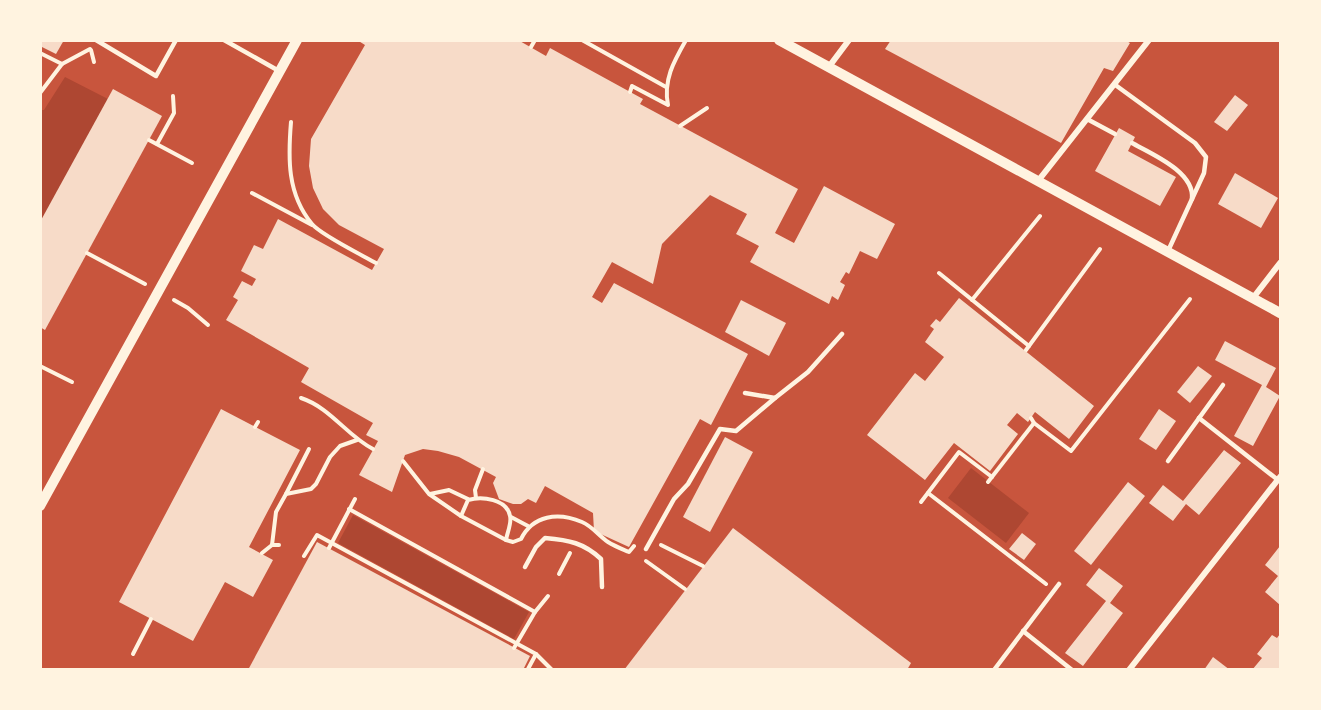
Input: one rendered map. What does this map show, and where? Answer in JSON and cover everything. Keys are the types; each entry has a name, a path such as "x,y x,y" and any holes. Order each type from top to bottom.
{"street":[{"path":"40,506 297,40"},
{"path":"779,40 1281,313"},
{"path":"828,68 849,40"},
{"path":"1038,181 1149,40"},
{"path":"1253,298 1281,264"},
{"path":"1129,669 1279,478"}],"lane":[{"path":"96,40 156,76 177,40"},
{"path":"224,40 280,71"},
{"path":"1114,84 1204,153 1206,170 1168,251"},
{"path":"1087,119 1115,134"},
{"path":"1132,143 1184,176 1192,188 1189,207"},
{"path":"646,549 674,499 688,484 720,429 736,431 808,372 842,334"},
{"path":"1168,462 1223,385"},
{"path":"745,393 775,398"},
{"path":"1199,418 1279,478"},
{"path":"525,567 536,547 546,538 575,542 590,549 601,559 602,588"},
{"path":"994,669 1059,584"},
{"path":"1023,632 1072,669"}],"path":[{"path":"531,47 535,40"},
{"path":"582,40 666,87"},
{"path":"630,92 632,86 668,105 666,87 669,71 686,40"},
{"path":"40,93 62,64 91,49"},
{"path":"40,53 62,64"},
{"path":"157,144 174,113 173,96"},
{"path":"680,126 706,108"},
{"path":"291,122 289,172 295,192 312,226"},
{"path":"149,140 192,163"},
{"path":"252,193 376,263"},
{"path":"972,300 1040,216"},
{"path":"939,273 1028,348 1100,249"},
{"path":"87,253 145,284"},
{"path":"1031,418 1034,423 1071,451 1190,299"},
{"path":"174,300 188,308 208,325"},
{"path":"40,366 72,382"},
{"path":"301,398 319,404 357,441 373,449"},
{"path":"255,427 258,422"},
{"path":"921,502 959,452 990,479 1034,423"},
{"path":"286,494 311,489 330,457 340,446 357,441"},
{"path":"272,545 276,512 309,449"},
{"path":"403,461 429,494 461,516 506,540 513,542 521,539 528,526 537,520 553,517 584,522 608,542 635,555"},
{"path":"476,498 476,490 483,469"},
{"path":"429,494 449,490 468,500 476,498 493,500 506,507 511,517 528,526"},
{"path":"928,493 1054,590"},
{"path":"329,548 355,499"},
{"path":"461,516 468,500"},
{"path":"349,509 535,612"},
{"path":"506,540 511,517"},
{"path":"579,532 584,522"},
{"path":"304,556 317,535 515,647 536,654 552,669"},
{"path":"608,542 609,537"},
{"path":"629,552 640,538"},
{"path":"656,542 703,567"},
{"path":"262,553 272,545 279,545"},
{"path":"300,548 307,551"},
{"path":"559,574 571,552"},
{"path":"641,558 686,589"},
{"path":"515,647 535,612 548,596"},
{"path":"133,654 151,619"},
{"path":"528,669 536,654"}],"shaded area":[{"path":"65,77 108,99 41,222 41,110 44,110"},
{"path":"971,468 1029,513 1006,543 948,498"},
{"path":"353,515 529,612 514,639 338,543"}],"building":[{"path":"40,40 64,40 56,54 40,46"},
{"path":"357,40 518,40 546,56 550,48 643,99 640,104 798,189 775,233 794,243 824,186 895,224 877,259 860,251 849,274 846,272 840,282 845,285 838,300 832,296 829,304 750,262 759,246 736,234 747,214 710,195 662,244 653,284 612,262 592,297 602,303 614,283 748,354 711,425 700,419 629,547 594,531 593,513 545,486 536,503 528,499 521,504 513,504 499,499 493,483 496,477 459,457 438,451 423,449 405,455 392,492 359,475 378,441 366,435 373,423 301,382 309,368 226,320 238,300 233,297 242,281 252,286 256,279 241,271 254,245 263,249 278,219 372,270 384,249 339,225 323,209 313,188 309,166 311,139 365,45"},
{"path":"891,40 1125,40 1130,43 1113,71 1104,68 1061,143 885,49"},
{"path":"113,89 162,116 45,330 40,327 40,222"},
{"path":"1235,95 1248,105 1227,131 1214,122"},
{"path":"1119,128 1135,137 1128,151 1176,177 1160,206 1095,171"},
{"path":"1235,173 1278,198 1261,228 1218,204"},
{"path":"959,298 1094,406 1069,439 1035,412 1028,422 1017,413 1007,425 1018,434 990,471 954,443 925,480 867,435 915,373 925,381 944,357 925,342 934,329 930,326 936,319 940,322"},
{"path":"741,300 786,323 769,356 725,332"},
{"path":"1225,341 1276,368 1266,387 1280,396 1253,446 1234,436 1262,385 1215,360"},
{"path":"1198,366 1212,376 1190,403 1177,392"},
{"path":"221,409 300,450 249,547 273,560 253,597 225,582 193,641 119,602"},
{"path":"1159,409 1176,421 1156,450 1139,439"},
{"path":"725,437 753,452 710,532 683,517"},
{"path":"1224,450 1241,463 1199,515 1186,504 1173,521 1149,503 1163,485 1183,501"},
{"path":"1128,482 1145,496 1091,565 1074,551"},
{"path":"733,528 911,663 907,670 624,670"},
{"path":"1022,533 1036,544 1024,560 1009,549"},
{"path":"317,542 530,656 523,670 248,670"},
{"path":"1280,546 1280,605 1265,592 1278,576 1265,565"},
{"path":"1099,568 1123,586 1110,603 1123,613 1083,666 1065,653 1106,601 1086,585"},
{"path":"1280,634 1280,669 1252,670 1262,658 1257,654 1272,635 1277,638"},
{"path":"1213,657 1230,670 1204,670"}]}
